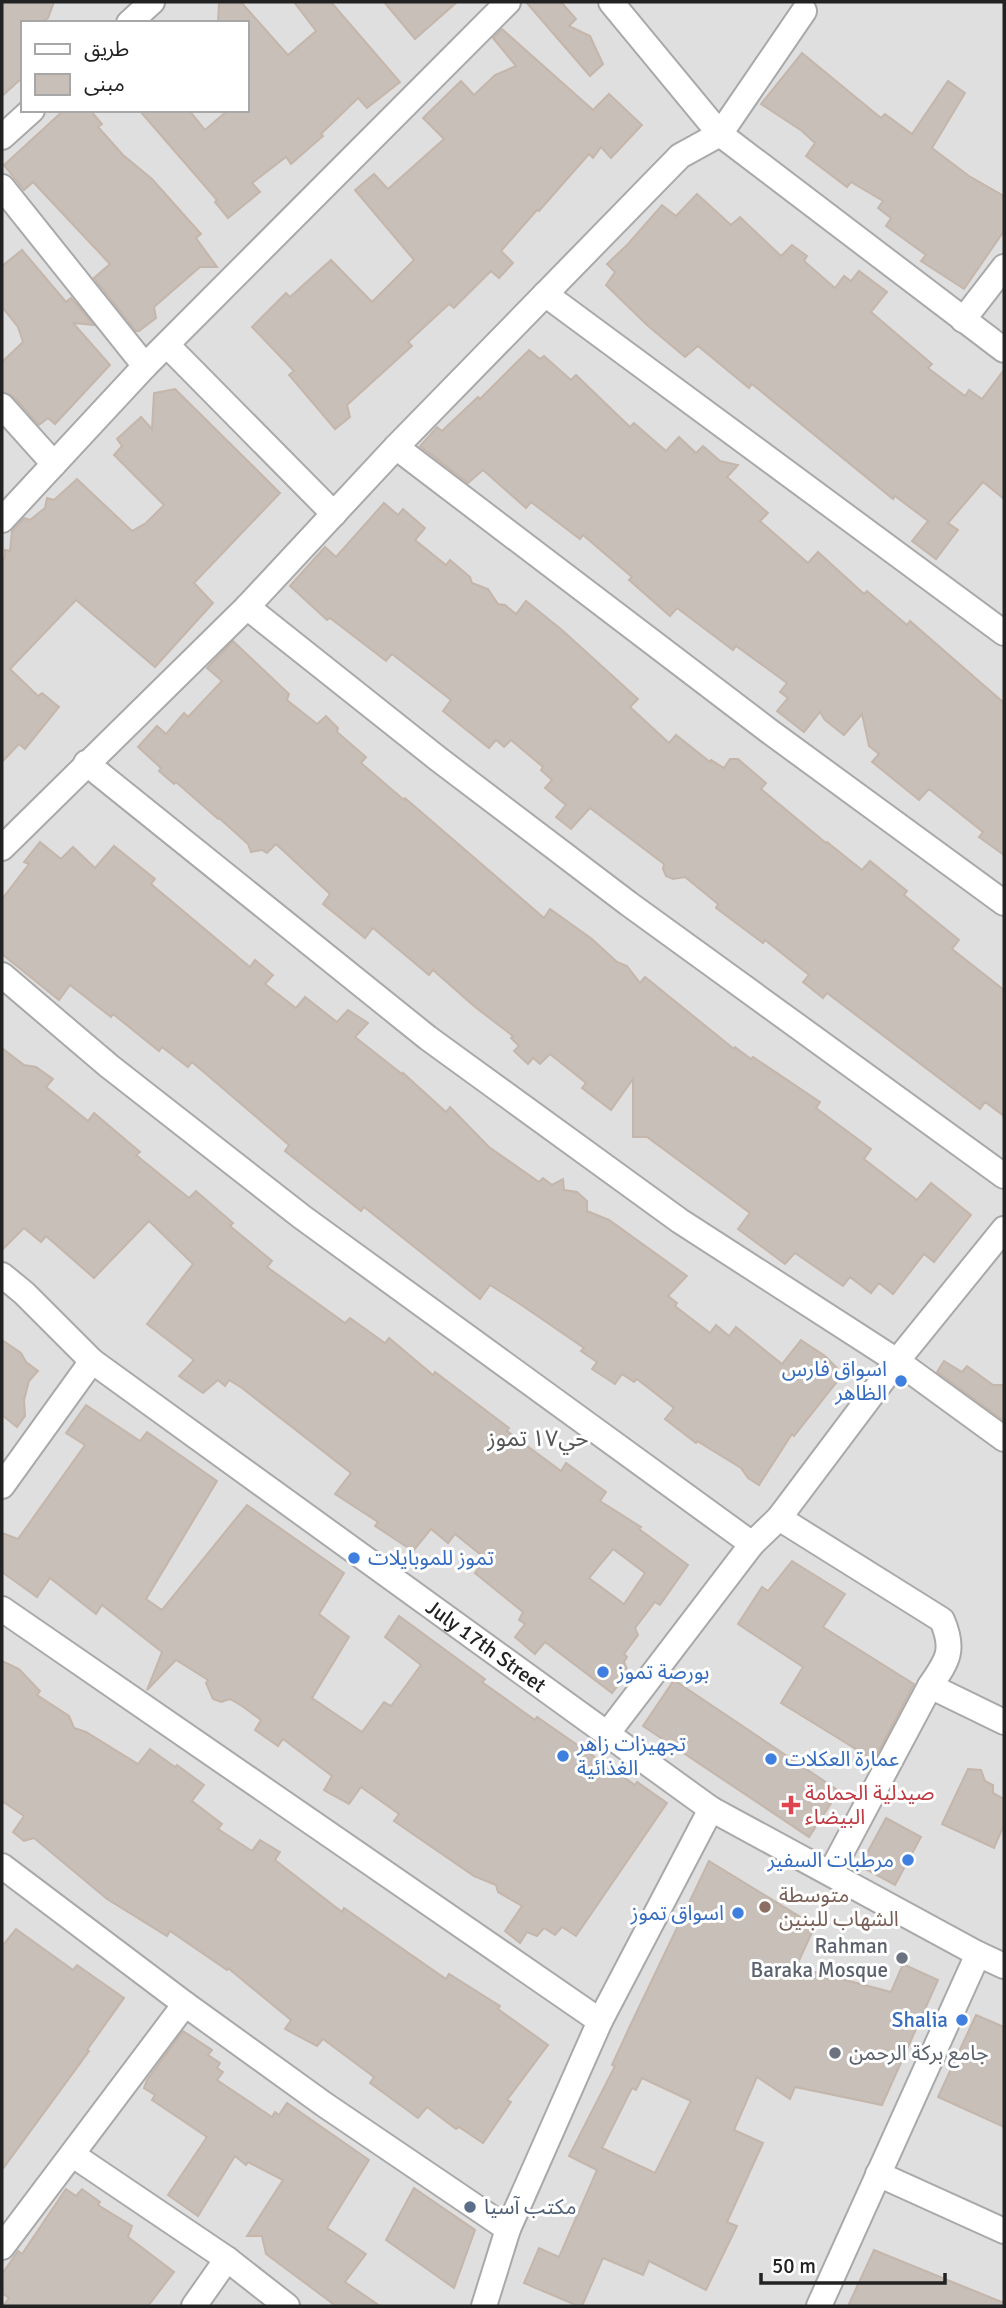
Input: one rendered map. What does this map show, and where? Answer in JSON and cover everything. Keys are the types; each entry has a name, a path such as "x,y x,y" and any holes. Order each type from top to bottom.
{"street":[{"path":"131,21 152,2"},
{"path":"2,520 145,366 508,2"},
{"path":"611,2 720,134 1004,350"},
{"path":"2,848 247,607 396,447 680,156 720,134 804,11"},
{"path":"2,137 30,112"},
{"path":"2,187 145,366"},
{"path":"962,320 1004,267"},
{"path":"545,294 1004,634"},
{"path":"167,345 334,514"},
{"path":"2,405 54,464"},
{"path":"396,447 769,731 1004,903"},
{"path":"247,607 437,758 629,904 1004,1176"},
{"path":"86,763 428,1038 680,1221 897,1361 1004,1439"},
{"path":"2,975 109,1066 302,1217 752,1545"},
{"path":"607,1734 752,1545 779,1518 897,1361 1004,1228"},
{"name":"July 17th Street","path":"2,1275 24,1293 92,1361 711,1809 1004,1966"},
{"path":"2,1486 92,1361"},
{"path":"779,1518 942,1619 950,1637 948,1659 930,1686 831,1872"},
{"path":"2,1609 600,2021"},
{"path":"930,1686 1004,1722"},
{"path":"484,2306 508,2229 600,2021 711,1809"},
{"path":"3,1871 325,2105 508,2229"},
{"path":"819,2306 978,1954"},
{"path":"2,2247 185,2004"},
{"path":"73,2155 227,2259 287,2306"},
{"path":"878,2174 1004,2231"},
{"path":"194,2306 227,2259"}],"shaded area":[{"path":"2,2 1004,2 1004,2306 2,2306"}],"building":[{"path":"2,2 54,2 48,18 43,21 21,21 21,79 2,96"},
{"path":"219,2 241,2 288,55 316,31 294,2 331,2 400,82 367,108 358,98 321,134 323,136 291,164 286,157 252,183 260,192 228,218 215,202 217,200 141,112 191,112 205,130 226,112 248,112 248,21 218,21"},
{"path":"384,2 457,2 415,39"},
{"path":"526,2 561,2 576,19 569,26 590,36 603,64 590,76"},
{"path":"502,29 593,110 609,94 642,125 611,158 601,147 593,158 589,154 501,251 513,263 499,278 491,271 454,308 449,304 408,342 412,346 347,405 350,417 335,429 289,375 294,371 252,327 286,293 290,297 331,260 372,302 414,260 355,190 374,174 388,189 444,139 423,118 461,81 474,95 495,75 516,66 493,38"},
{"path":"802,53 881,118 885,114 912,134 948,81 965,93 932,148 969,176 1004,196 1004,231 964,289 921,261 926,255 886,226 891,218 878,208 883,201 851,182 847,187 806,156 815,143 802,131 761,104"},
{"path":"62,112 92,112 102,124 98,127 123,155 152,179 201,234 196,238 217,267 200,267 154,307 156,318 136,331 94,278 110,264 33,182 24,190 4,165"},
{"path":"697,194 731,225 740,217 781,256 792,245 807,256 804,261 835,288 844,276 851,281 859,271 887,292 871,312 932,364 928,368 965,396 969,390 982,399 1004,370 1004,499 983,482 948,523 958,530 936,559 912,541 928,521 895,496 893,499 752,384 749,388 698,346 685,357 606,285 615,272 607,264 662,205 676,216"},
{"path":"22,250 66,302 71,298 94,325 73,323 110,365 55,424 48,418 39,425 13,396 2,392 2,362 23,342 18,327 2,307 2,266"},
{"path":"529,350 540,359 544,356 571,380 576,375 630,427 634,423 666,451 679,437 696,453 703,446 720,461 738,465 727,477 768,513 760,521 808,563 818,552 864,594 867,591 907,625 910,621 1004,703 1004,855 979,837 983,832 929,789 919,800 872,762 879,754 869,746 862,714 844,735 825,720 820,712 804,732 777,711 788,698 780,692 787,683 736,646 733,650 677,608 670,616 629,580 632,577 583,535 580,539 531,502 526,508 483,470 468,483 420,446 437,427 442,431 478,397 480,399"},
{"path":"175,389 280,493 194,583 213,603 155,667 76,600 10,669 38,696 42,693 59,707 25,749 19,744 2,762 2,559 5,558 5,550 10,551 12,531 24,518 30,520 45,508 47,498 54,500 77,479 132,531 146,523 164,505 114,455 122,446 117,439 141,417 152,429 154,393"},
{"path":"384,503 398,515 403,509 425,528 415,540 446,565 450,560 470,577 472,583 488,589 498,604 505,605 516,614 526,601 562,630 638,699 630,707 669,743 676,735 710,762 711,760 724,768 730,759 738,759 766,783 761,789 826,843 862,870 870,861 907,891 904,895 959,940 952,949 1004,990 1004,1116 985,1102 980,1109 827,993 823,998 803,982 809,975 765,940 763,943 716,908 718,904 685,877 673,879 666,876 664,864 590,808 571,829 556,817 566,805 545,788 552,780 541,770 543,767 511,740 504,747 496,740 489,748 443,711 451,700 392,654 386,661 330,618 327,620 290,586 325,547 336,557"},
{"path":"233,641 289,694 287,700 317,724 326,716 338,728 337,732 366,757 361,763 544,918 550,909 592,939 617,962 627,966 640,983 645,977 734,1049 735,1047 751,1059 753,1057 820,1102 816,1108 871,1149 864,1159 917,1200 931,1183 971,1215 934,1262 924,1254 893,1294 879,1283 871,1293 850,1277 843,1286 795,1253 785,1264 738,1229 750,1213 647,1137 633,1137 633,1079 611,1110 582,1088 586,1083 550,1054 540,1064 533,1058 528,1064 514,1051 519,1046 511,1038 513,1036 433,970 429,975 373,928 365,938 323,904 330,894 276,844 267,853 262,850 251,852 248,844 219,818 159,771 161,768 138,747 157,726 166,734 184,713 188,717 222,681 207,668"},
{"path":"40,842 61,859 73,847 95,868 114,846 155,879 151,884 250,967 255,960 273,975 265,984 296,1008 305,997 337,1022 348,1010 368,1023 355,1037 403,1073 446,1112 450,1107 489,1147 539,1182 543,1178 552,1185 563,1179 564,1190 577,1192 587,1201 587,1211 609,1220 687,1276 668,1296 677,1303 675,1306 710,1333 716,1325 729,1336 736,1327 782,1364 801,1340 825,1356 843,1374 794,1436 792,1434 759,1485 748,1478 741,1468 697,1441 696,1443 665,1419 674,1408 637,1379 634,1382 622,1374 615,1384 592,1369 597,1362 581,1351 584,1348 520,1304 490,1285 480,1299 364,1207 361,1211 285,1151 289,1145 192,1062 188,1067 162,1047 159,1051 113,1014 111,1017 70,985 59,1000 2,954 2,899 29,864 24,862"},
{"path":"2,1048 24,1065 36,1067 53,1079 46,1087 88,1121 94,1113 140,1152 136,1155 189,1198 196,1191 233,1223 230,1226 272,1261 267,1267 345,1323 350,1318 385,1343 389,1338 433,1375 435,1372 561,1471 566,1463 606,1492 600,1501 641,1527 639,1529 688,1565 660,1605 655,1602 635,1628 638,1635 624,1654 627,1657 624,1662 628,1672 612,1693 545,1642 535,1654 515,1637 525,1624 519,1620 523,1612 475,1573 486,1559 455,1534 448,1543 431,1529 413,1551 375,1526 378,1522 335,1494 351,1473 242,1388 229,1380 225,1386 218,1380 203,1393 179,1376 194,1360 147,1324 193,1264 149,1221 94,1278 46,1236 41,1242 24,1228 2,1250","holes":["613,1549 645,1573 624,1604 589,1578"]},
{"path":"2,1340 21,1353 26,1362 38,1371 29,1381 24,1400 25,1416 17,1427 2,1415"},
{"path":"944,1361 962,1372 967,1366 993,1385 1004,1385 1004,1421 937,1372"},
{"path":"86,1405 140,1441 147,1432 217,1481 146,1599 162,1610 247,1505 344,1573 319,1614 349,1637 312,1698 362,1732 384,1702 391,1706 421,1665 385,1637 399,1616 485,1679 482,1682 535,1720 537,1717 635,1785 637,1782 667,1803 576,1936 562,1927 555,1935 544,1928 537,1936 527,1932 520,1943 505,1931 522,1906 498,1892 496,1885 474,1876 394,1821 399,1814 361,1787 349,1804 324,1790 332,1776 283,1739 278,1746 255,1730 261,1720 242,1706 230,1699 221,1702 213,1699 206,1683 208,1680 176,1660 147,1690 162,1652 102,1605 96,1614 50,1578 37,1597 2,1572 2,1533 18,1539 85,1445 66,1433"},
{"path":"792,1561 845,1594 823,1627 914,1684 874,1760 781,1703 803,1667 738,1624 762,1587 768,1591"},
{"path":"2,1661 19,1669 40,1691 37,1695 69,1716 74,1728 86,1732 138,1764 150,1749 175,1767 177,1765 204,1785 192,1801 222,1824 218,1829 252,1851 260,1840 280,1852 275,1860 342,1912 344,1908 446,1979 449,1974 500,2006 498,2009 548,2045 507,2100 511,2102 483,2143 459,2127 456,2129 427,2107 418,2118 370,2083 374,2077 323,2039 317,2046 285,2029 291,2020 228,1968 227,1970 170,1931 167,1936 107,1899 34,1838 24,1841 13,1832 24,1816 2,1801"},
{"path":"674,1680 839,1791 809,1837 643,1726"},
{"path":"968,1769 981,1770 985,1781 993,1785 993,1793 1004,1799 1004,1825 994,1848 942,1824"},
{"path":"886,1818 921,1837 895,1885 860,1866"},
{"path":"709,1861 815,1926 796,1967 891,1992 903,1964 938,1980 882,2105 795,2087 790,2099 757,2077 734,2130 763,2143 727,2222 737,2226 706,2290 649,2261 643,2275 603,2258 582,2306 578,2306 524,2283 539,2248 559,2257 597,2170 569,2156 615,2066 612,2065","holes":["642,2078 691,2101 655,2173 602,2148 632,2088 636,2090"]},
{"path":"16,1929 73,1970 77,1965 124,1998 87,2050 89,2051 2,2170 2,1946"},
{"path":"976,2015 1004,2027 1004,2127 938,2097"},
{"path":"183,2031 212,2050 208,2055 220,2063 217,2068 223,2072 217,2080 272,2117 275,2112 279,2115 287,2103 369,2160 327,2228 366,2254 345,2282 380,2306 336,2306 266,2254 262,2236 247,2236 283,2180 248,2162 246,2165 235,2156 198,2216 168,2195 207,2137 152,2100 155,2095 144,2088"},
{"path":"414,2188 475,2230 454,2288 386,2240"},
{"path":"66,2189 76,2196 82,2189 100,2202 98,2205 132,2226 128,2237 174,2272 148,2306 3,2306 9,2298 2,2293 2,2274 18,2251 22,2254"},
{"path":"874,2250 1004,2303 1004,2306 848,2306"}],"place":[{"name":"اسواق فارس الظاهر","path":"901,1381"},
{"name":"تموز للموبايلات","path":"354,1558"},
{"name":"بورصة تموز","path":"603,1672"},
{"name":"تجهيزات زاهر الغذائية","path":"563,1756"},
{"name":"عمارة العكلات","path":"771,1759"},
{"name":"صيدلية الحمامة البيضاء","path":"791,1805"},
{"name":"مرطبات السفير","path":"908,1860"},
{"name":"متوسطة الشهاب للبنين","path":"765,1907"},
{"name":"اسواق تموز","path":"738,1913"},
{"name":"Rahman Baraka Mosque","path":"902,1958"},
{"name":"Shalia","path":"962,2020"},
{"name":"جامع بركة الرحمن","path":"835,2053"},
{"name":"مكتب آسيا","path":"470,2207"}],"district":[{"name":"حي۱۷ تموز","path":"538,1438"}]}
